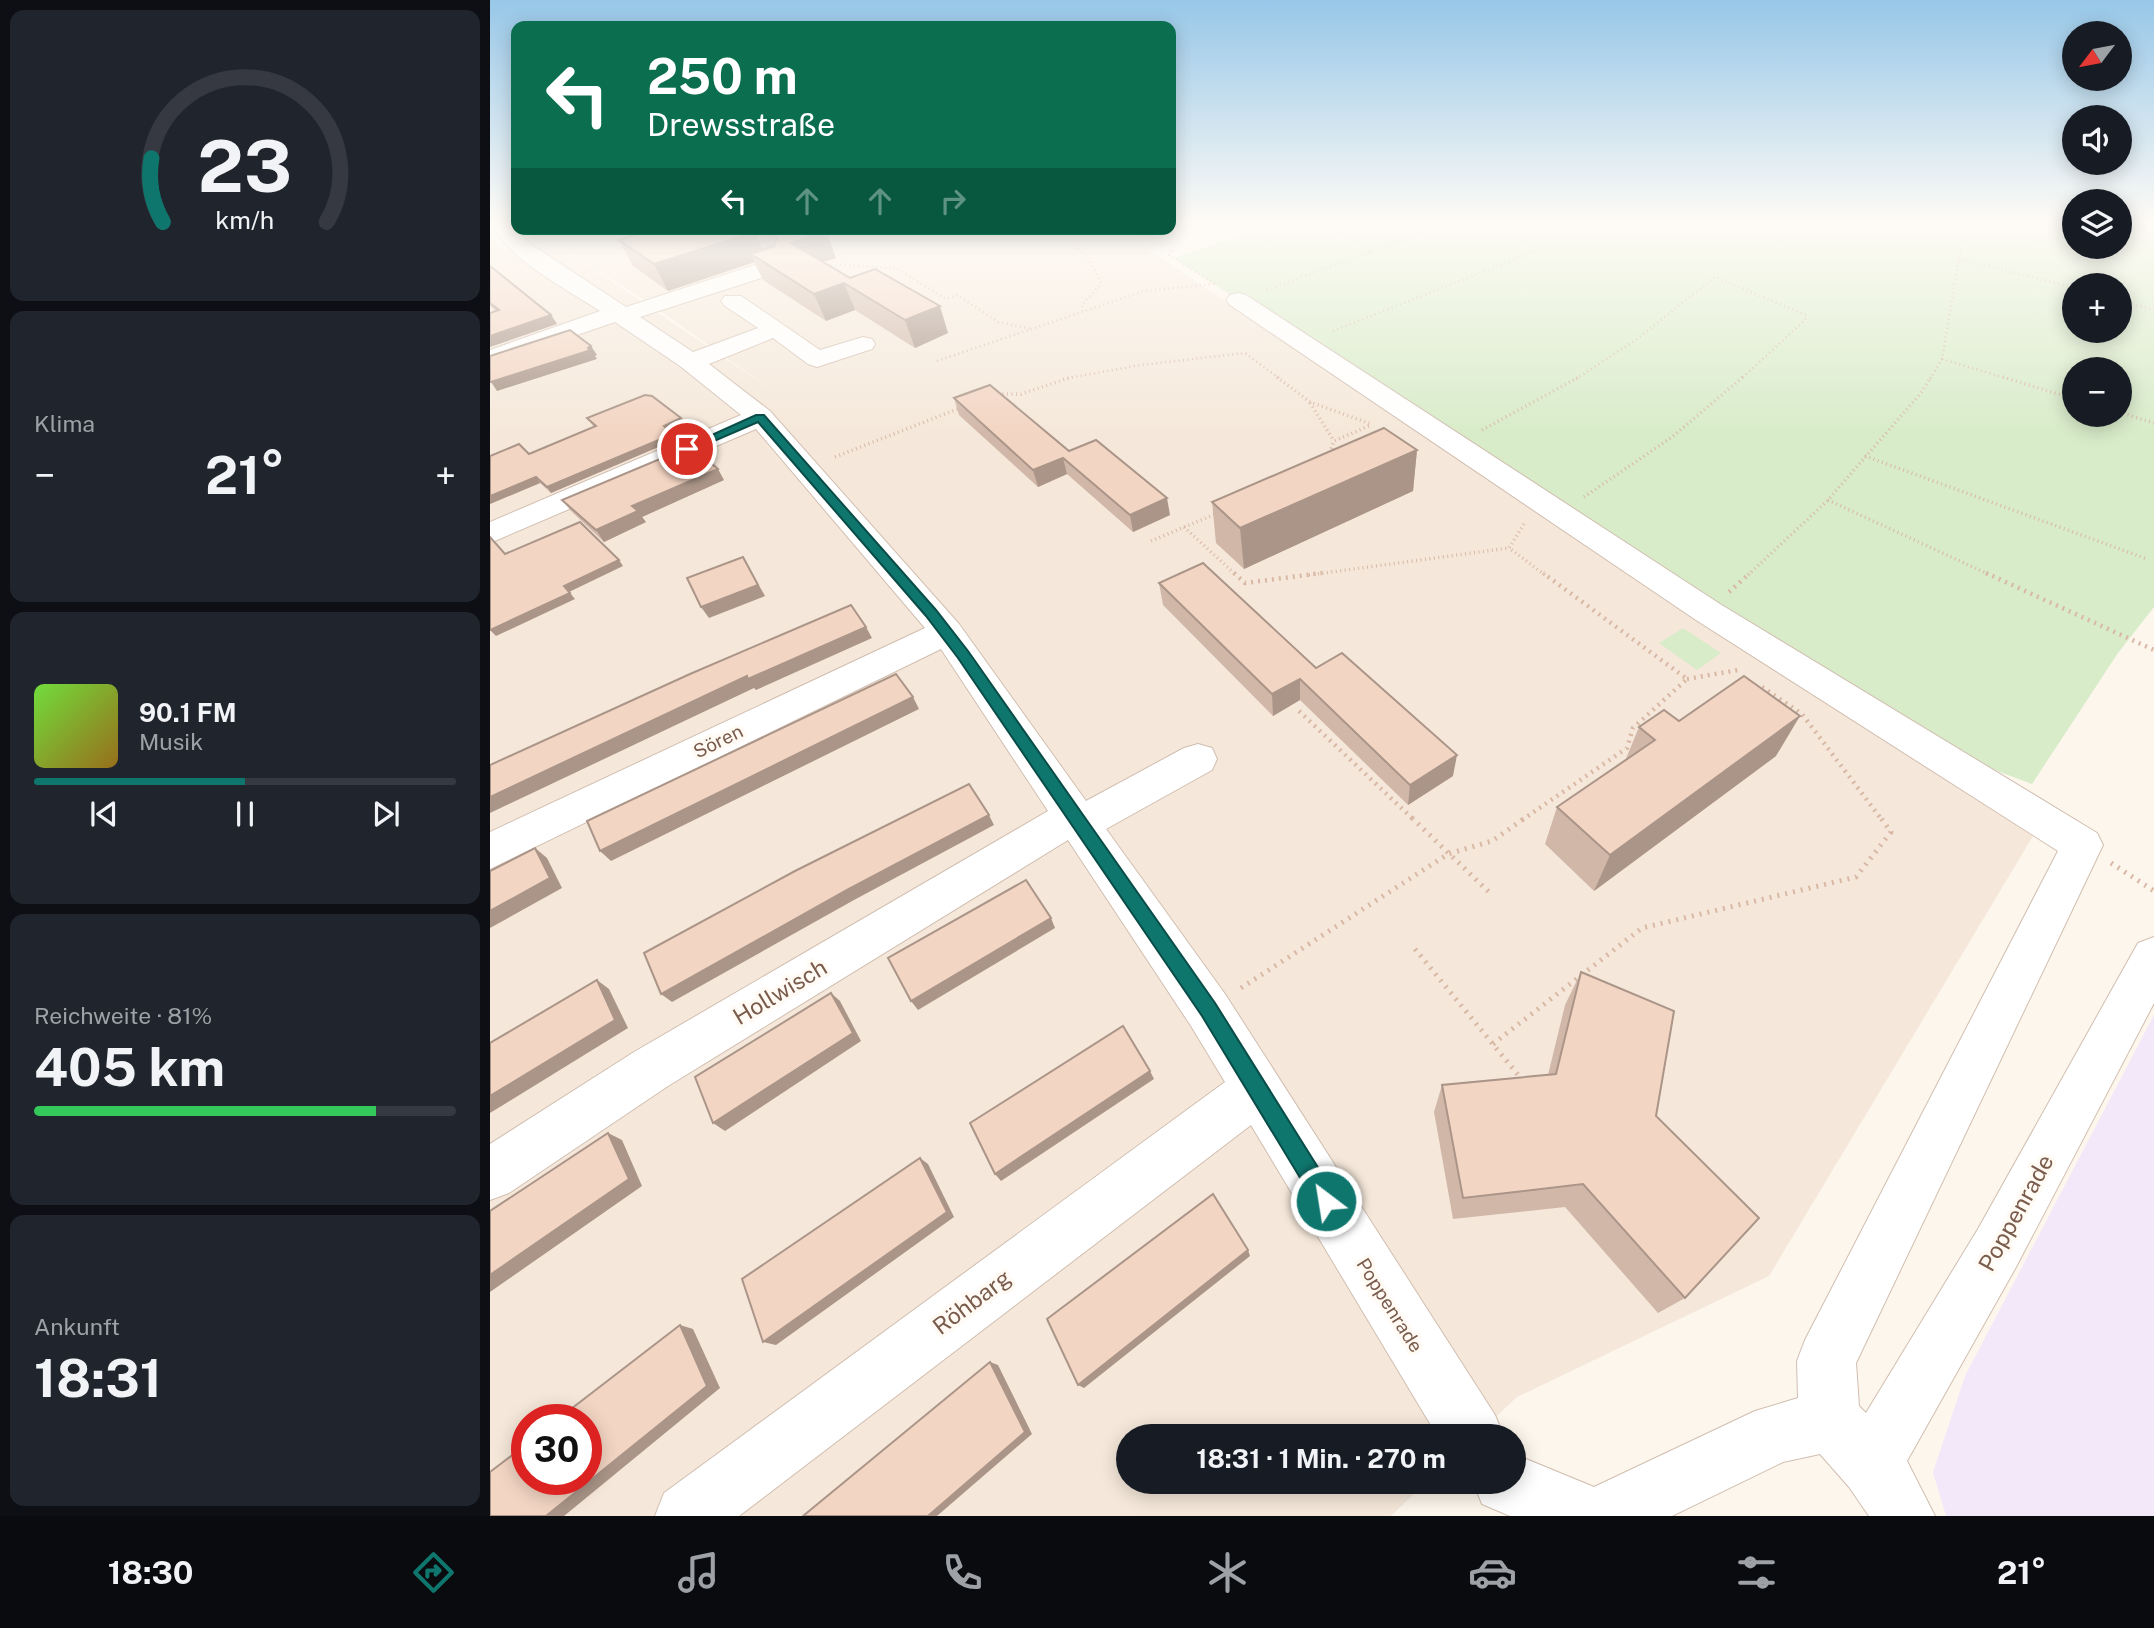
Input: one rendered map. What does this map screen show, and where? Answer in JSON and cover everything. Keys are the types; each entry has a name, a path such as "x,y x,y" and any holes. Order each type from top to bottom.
{"street":[{"name":"Poppenrade","path":"606,294 629,306 691,362 760,417 947,632 1208,1010 1465,1424"},
{"path":"490,358 629,306 663,303 691,294"},
{"path":"1229,294 1708,611 2082,845 1826,1361 1830,1421 1850,1438 1871,1464 1903,1516"},
{"path":"733,301 817,359 863,344"},
{"path":"629,306 663,303"},
{"path":"691,362 776,329"},
{"path":"490,533 760,417"},
{"name":"Sören","path":"490,851 947,632"},
{"name":"Hollwisch","path":"490,1174 651,1069 1077,820 1198,759"},
{"name":"Poppenrade","path":"1871,1464 1997,1248 2154,958"},
{"name":"Röhbarg","path":"687,1516 1257,1089"},
{"path":"1603,1516 1777,1433 1830,1421"},
{"path":"1526,1491 1587,1516"}],"path":[{"path":"939,294 946,299 957,295 998,322 1031,329"},
{"path":"1083,311 1082,304 1092,294"},
{"path":"937,361 1133,294"},
{"path":"1303,343 1423,294"},
{"path":"1453,444 1528,408 1602,363 1656,326 1695,294"},
{"path":"1556,512 1620,473 1667,439 1805,320 1806,315 1755,294"},
{"path":"1708,611 1828,500 1921,393 1942,359 1952,294"},
{"path":"2132,304 2154,310"},
{"path":"989,398 1002,393 1021,394 1063,379 1141,365 1245,353 1310,402 1372,424 1334,441 1327,460"},
{"path":"1942,359 2062,394"},
{"path":"1310,402 1334,441"},
{"path":"806,469 965,406"},
{"path":"2132,416 2154,423"},
{"path":"1865,456 2147,559"},
{"path":"1828,500 2154,650"},
{"path":"1151,541 1222,512"},
{"path":"1509,548 1524,524 1513,516"},
{"path":"1185,527 1245,583 1509,548 1687,679"},
{"path":"1208,1010 1448,854 1492,841 1628,748 1633,728 1687,679 1736,668 1747,676"},
{"path":"1493,1044 1642,928 1856,877 1891,832 1801,714 1758,684"},
{"path":"1299,711 1491,894"},
{"path":"2082,845 2154,891"},
{"path":"1415,949 1525,1083"}],"shaded area":[{"path":"490,294 630,294 776,393 634,294 1215,294 2033,836 1769,1276 1517,1397 1488,1424 1116,1424 1116,1494 1414,1494 1391,1516 490,1516"},
{"path":"2154,1015 2154,1516 1946,1516 1933,1472 1965,1376"}],"green space":[{"path":"1229,294 2062,294 2062,343 2132,343 2132,294 2154,294 2154,607 2118,653 2032,784 1909,738"},
{"path":"1683,628 1721,653 1697,670 1659,643"}],"building":[{"path":"490,294 525,294 551,315 490,336 490,313 499,310 490,303"},
{"path":"862,294 918,294 940,306 905,320"},
{"path":"570,330 591,346 588,348 591,350 490,382 490,356"},
{"path":"990,385 1069,451 1096,440 1167,498 1130,515 1063,458 1033,470 954,398"},
{"path":"645,395 652,396 681,418 664,426 673,434 547,487 536,477 490,496 490,456 519,444 529,454 596,426 587,418"},
{"path":"1384,428 1417,450 1240,528 1212,502"},
{"path":"691,446 718,469 632,506 638,511 596,530 562,500"},
{"path":"580,522 619,560 564,586 570,593 490,630 490,537 505,554"},
{"path":"743,557 758,585 701,607 687,578"},
{"path":"1203,563 1316,668 1342,653 1457,755 1410,785 1300,679 1272,694 1159,583"},
{"path":"851,605 866,627 748,679 747,676 490,797 490,765 690,674"},
{"path":"896,674 913,697 600,851 587,821"},
{"path":"1744,676 1800,716 1610,855 1557,807 1655,740 1639,727 1664,710 1679,721"},
{"path":"969,784 989,815 847,890 661,994 644,953 795,871"},
{"path":"535,848 550,878 490,911 490,871"},
{"path":"1026,880 1051,918 911,1001 888,958"},
{"path":"1581,972 1674,1011 1656,1116 1759,1218 1685,1298 1583,1184 1463,1198 1442,1085 1556,1074"},
{"path":"597,980 615,1020 490,1096 490,1043"},
{"path":"831,993 853,1033 713,1123 695,1077"},
{"path":"1123,1026 1150,1071 995,1174 970,1123"},
{"path":"608,1133 629,1179 490,1275 490,1211"},
{"path":"920,1158 947,1212 763,1342 742,1279"},
{"path":"1213,1194 1248,1250 1078,1385 1047,1319"},
{"path":"680,1325 707,1386 602,1471 602,1404 577,1404"},
{"path":"990,1362 1025,1432 928,1516 803,1516"},
{"path":"511,1456 511,1495 572,1495 546,1516 490,1516 490,1472"}],"route":[{"path":"687,449 760,417 931,613 963,654 1208,1010 1326,1201"}]}
